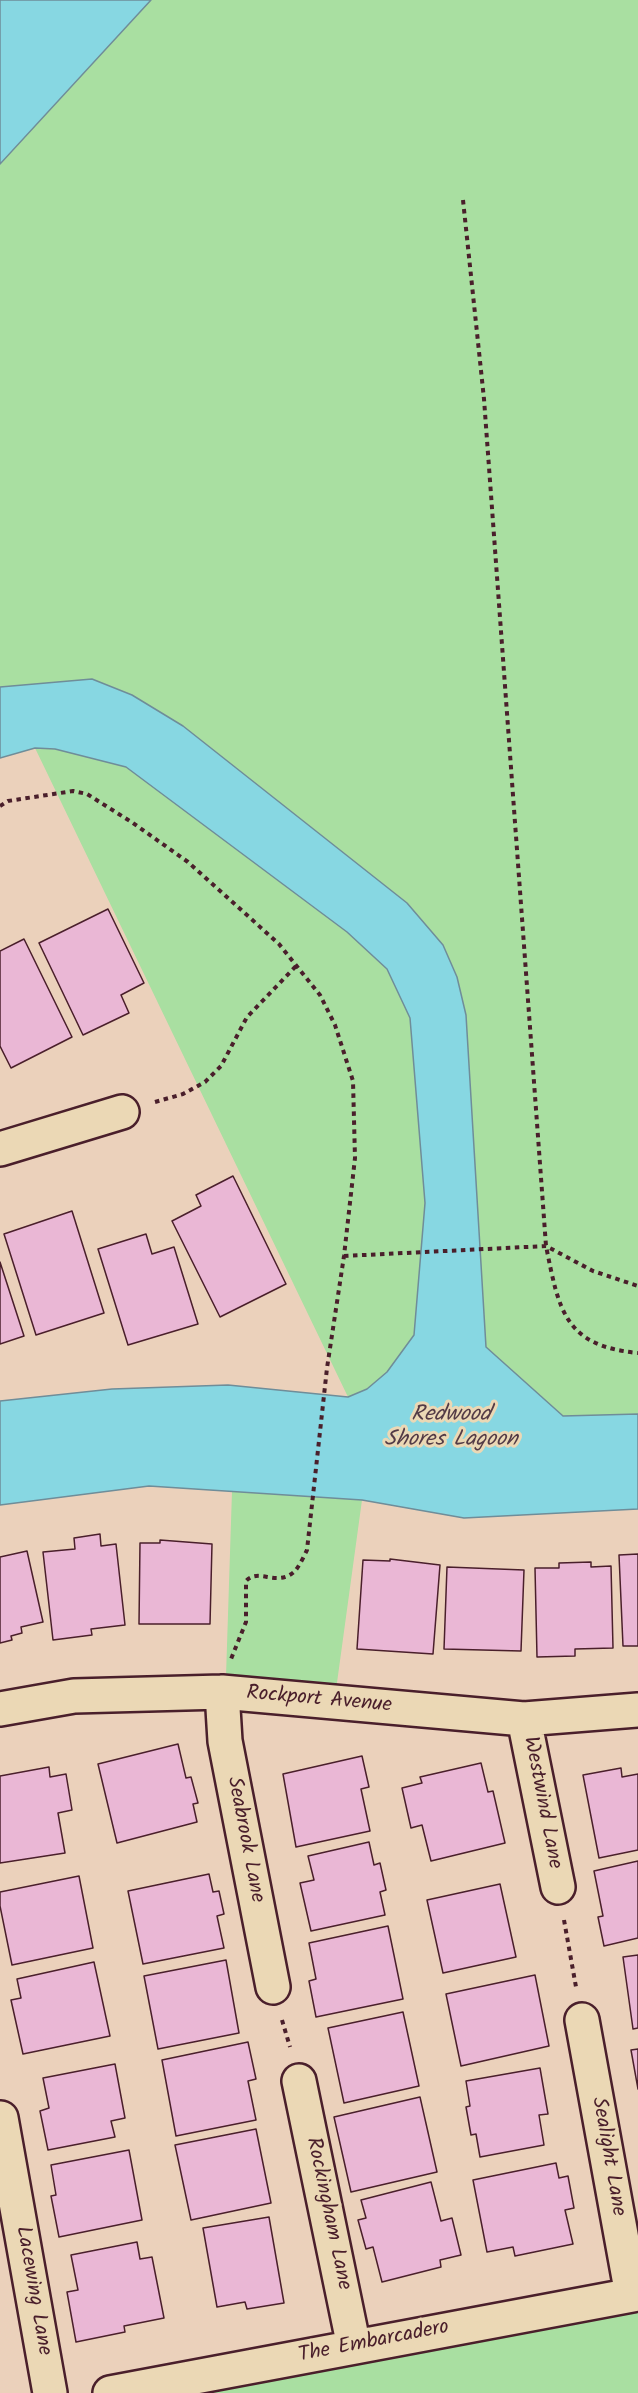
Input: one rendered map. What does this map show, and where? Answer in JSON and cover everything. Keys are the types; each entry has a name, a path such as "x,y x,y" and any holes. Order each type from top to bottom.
{"street":[{"path":"0,1149 122,1112"},
{"name":"Rockport Avenue","path":"0,1709 74,1696 222,1692 524,1719 638,1710"},
{"name":"Seabrook Lane","path":"222,1692 225,1741 273,1987"},
{"name":"Westwind Lane","path":"524,1719 558,1887"},
{"name":"Sealight Lane","path":"582,2020 635,2294"},
{"name":"Rockingham Lane","path":"299,2081 354,2347"},
{"name":"Lacewing Lane","path":"1,2118 50,2393"},
{"name":"The Embarcadero","path":"110,2393 635,2294"}],"path":[{"path":"463,200 484,399 546,1246 561,1309 570,1324 591,1342 614,1351 638,1353"},
{"path":"0,806 8,801 50,793 87,794 188,861 250,915 297,965 320,995 335,1025 353,1081 355,1158 344,1256 327,1368 308,1550 294,1571 279,1579 269,1579 261,1575 250,1576 246,1581 246,1622 231,1657 222,1692"},
{"path":"122,1112 183,1094 205,1082 221,1066 247,1017 297,965"},
{"path":"344,1256 546,1246 594,1271 638,1286"},
{"path":"558,1887 582,2020"},
{"path":"273,1987 299,2081"}],"green space":[{"path":"151,0 638,0 638,1414 563,1416 486,1347 466,1015 407,903 183,726 92,679 0,687 0,164"},
{"path":"35,748 55,749 126,767 347,932 387,969 410,1018 425,1203 414,1335 387,1372 367,1389 348,1397"},
{"path":"232,1491 362,1500 336,1690 226,1676"},
{"path":"638,2308 638,2393 192,2393"}],"water":[{"path":"0,0 151,0 0,164"},
{"name":"Redwood Shores Lagoon","path":"92,679 132,695 183,726 407,903 443,945 457,977 466,1015 486,1347 563,1416 638,1414 638,1509 464,1518 362,1500 149,1486 0,1505 0,1401 112,1389 228,1385 348,1397 367,1389 387,1372 414,1335 425,1203 410,1018 387,969 347,932 126,767 55,749 35,748 0,758 0,687"}],"building":[{"path":"108,909 144,983 121,995 129,1013 83,1035 39,943"},
{"path":"24,939 72,1037 11,1068 0,1046 0,951"},
{"path":"233,1176 286,1284 220,1317 172,1221 201,1206 196,1195"},
{"path":"72,1211 104,1313 36,1335 4,1234"},
{"path":"146,1234 152,1254 174,1247 198,1324 128,1345 98,1249"},
{"path":"0,1262 24,1336 0,1344"},
{"path":"100,1534 101,1546 116,1544 125,1625 91,1629 92,1635 53,1640 43,1552 75,1549 74,1538"},
{"path":"160,1540 212,1544 210,1624 139,1624 140,1543 160,1543"},
{"path":"27,1551 43,1622 21,1627 22,1633 11,1636 12,1640 0,1643 0,1557"},
{"path":"638,1554 638,1646 623,1646 619,1555"},
{"path":"390,1559 440,1565 433,1654 357,1649 363,1560 390,1561"},
{"path":"591,1562 591,1567 611,1566 613,1648 575,1649 575,1656 537,1657 535,1568 559,1568 559,1563"},
{"path":"447,1567 524,1570 521,1651 444,1649"},
{"path":"178,1744 186,1778 191,1777 198,1803 193,1804 197,1822 117,1843 98,1764"},
{"path":"362,1756 369,1787 361,1789 370,1831 296,1847 283,1774"},
{"path":"481,1763 488,1792 493,1791 505,1843 431,1861 422,1825 411,1828 402,1788 422,1783 420,1777"},
{"path":"49,1767 50,1777 66,1774 72,1810 58,1813 65,1853 0,1863 0,1776"},
{"path":"621,1768 622,1777 638,1774 638,1850 599,1858 583,1775"},
{"path":"369,1842 374,1865 380,1863 386,1890 380,1892 385,1915 311,1931 300,1883 314,1880 308,1856"},
{"path":"638,1861 638,1938 604,1946 598,1917 603,1916 594,1871"},
{"path":"209,1874 213,1892 219,1891 224,1914 217,1916 224,1948 143,1964 128,1891"},
{"path":"79,1876 93,1948 12,1965 0,1906 0,1892"},
{"path":"500,1884 516,1957 443,1973 427,1900"},
{"path":"388,1926 403,1999 316,2017 309,1981 316,1979 309,1943"},
{"path":"638,1955 638,2028 633,2029 623,1957"},
{"path":"226,1960 239,2033 158,2049 144,1976"},
{"path":"94,1962 110,2036 23,2054 11,2000 21,1998 17,1979"},
{"path":"535,1975 549,2046 461,2066 446,1994"},
{"path":"403,2012 419,2086 344,2103 328,2028"},
{"path":"248,2042 256,2079 248,2081 256,2120 176,2136 162,2060"},
{"path":"638,2049 638,2089 631,2050"},
{"path":"115,2064 125,2118 111,2121 115,2137 48,2150 40,2111 49,2108 43,2078"},
{"path":"540,2068 548,2114 539,2115 544,2145 480,2157 476,2134 471,2135 466,2107 470,2106 466,2081"},
{"path":"420,2097 437,2172 351,2192 334,2117"},
{"path":"256,2129 271,2203 191,2220 175,2145"},
{"path":"129,2150 142,2220 59,2237 51,2196 56,2195 51,2165"},
{"path":"556,2163 559,2178 568,2176 574,2208 565,2210 573,2244 515,2256 513,2247 487,2252 473,2180"},
{"path":"431,2182 441,2221 452,2218 461,2255 440,2260 441,2267 382,2282 373,2247 366,2249 358,2220 366,2218 361,2200"},
{"path":"269,2217 284,2303 247,2309 245,2302 217,2307 203,2228"},
{"path":"137,2242 140,2259 152,2257 164,2318 124,2326 125,2332 76,2342 67,2292 78,2290 71,2255"}]}
